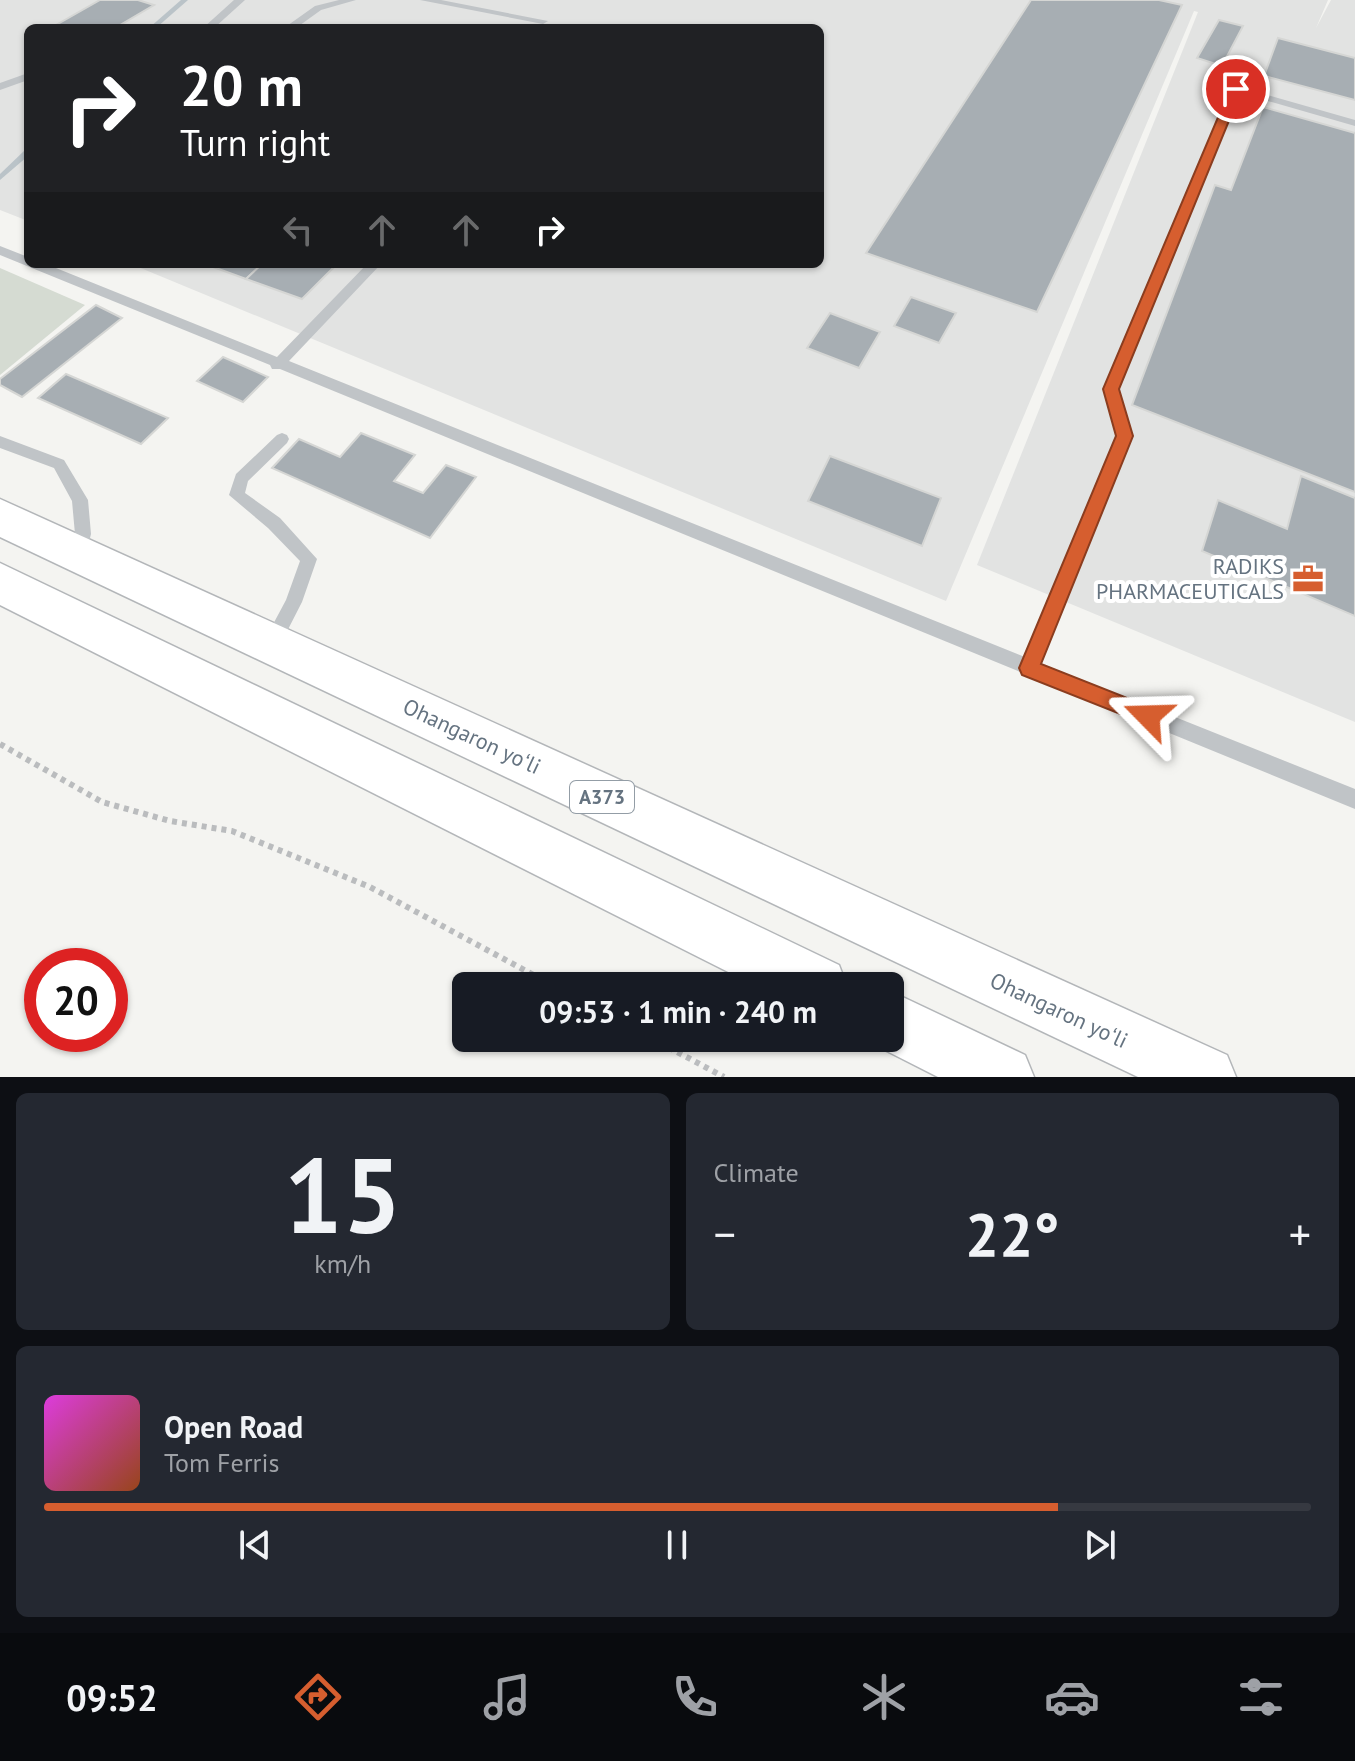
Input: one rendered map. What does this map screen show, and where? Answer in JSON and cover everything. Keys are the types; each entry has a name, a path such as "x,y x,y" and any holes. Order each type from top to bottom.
{"highway":[{"name":"Ohangaron yoʻli","path":"0,517 272,643 1122,1056 1205,1077"},
{"path":"0,583 790,972"},
{"path":"904,1028 1003,1077"}],"lane":[{"path":"213,24 240,0"},
{"path":"295,24 318,8 351,0"},
{"path":"425,0 543,21"},
{"path":"0,87 24,78"},
{"path":"1029,668 1125,436 1111,389 1236,89 1355,123"},
{"path":"0,250 24,260"},
{"path":"44,268 1355,799"},
{"path":"277,365 371,268"},
{"path":"272,643 294,602 309,559 274,523 237,495 241,478 282,439"},
{"path":"0,442 59,464 80,500 83,534 79,553"}],"path":[{"path":"0,744 102,802 170,821 232,831 370,887 528,972"},
{"path":"677,1052 724,1077"}],"shaded area":[{"path":"0,0 1328,0 1316,28 1331,0 1355,0 1355,722 977,565 1198,12 1194,11 946,601 141,268 824,268 824,24 24,24 24,219 0,210"},
{"path":"0,268 85,305 0,375"}],"building":[{"path":"100,0 138,0 154,5 122,24 58,24"},
{"path":"1031,0 1159,0 1182,5 1037,312 866,253"},
{"path":"1219,20 1243,26 1222,66 1197,58"},
{"path":"1278,38 1355,58 1355,100 1264,76"},
{"path":"1263,107 1355,133 1355,492 1132,405 1215,185 1231,190"},
{"path":"216,268 258,268 246,279"},
{"path":"258,268 333,268 302,299 246,279"},
{"path":"911,297 956,313 939,343 894,326"},
{"path":"96,305 122,318 22,397 0,385 0,379"},
{"path":"830,313 880,332 859,368 807,348"},
{"path":"223,357 268,377 243,402 197,381"},
{"path":"66,374 168,418 141,444 38,398"},
{"path":"361,433 415,455 394,481 423,493 446,465 476,477 430,538 272,468 299,439 340,457"},
{"path":"830,456 941,498 922,546 808,501"},
{"path":"1301,476 1355,498 1355,616 1202,551 1218,500 1287,529"}],"waterway":[{"path":"157,24 185,0"},
{"path":"0,178 24,156"}],"place":[{"name":"RADIKS PHARMACEUTICALS","path":"1308,579"}],"route":[{"path":"1148,716 1029,668 1125,436 1111,389 1236,89"}]}
